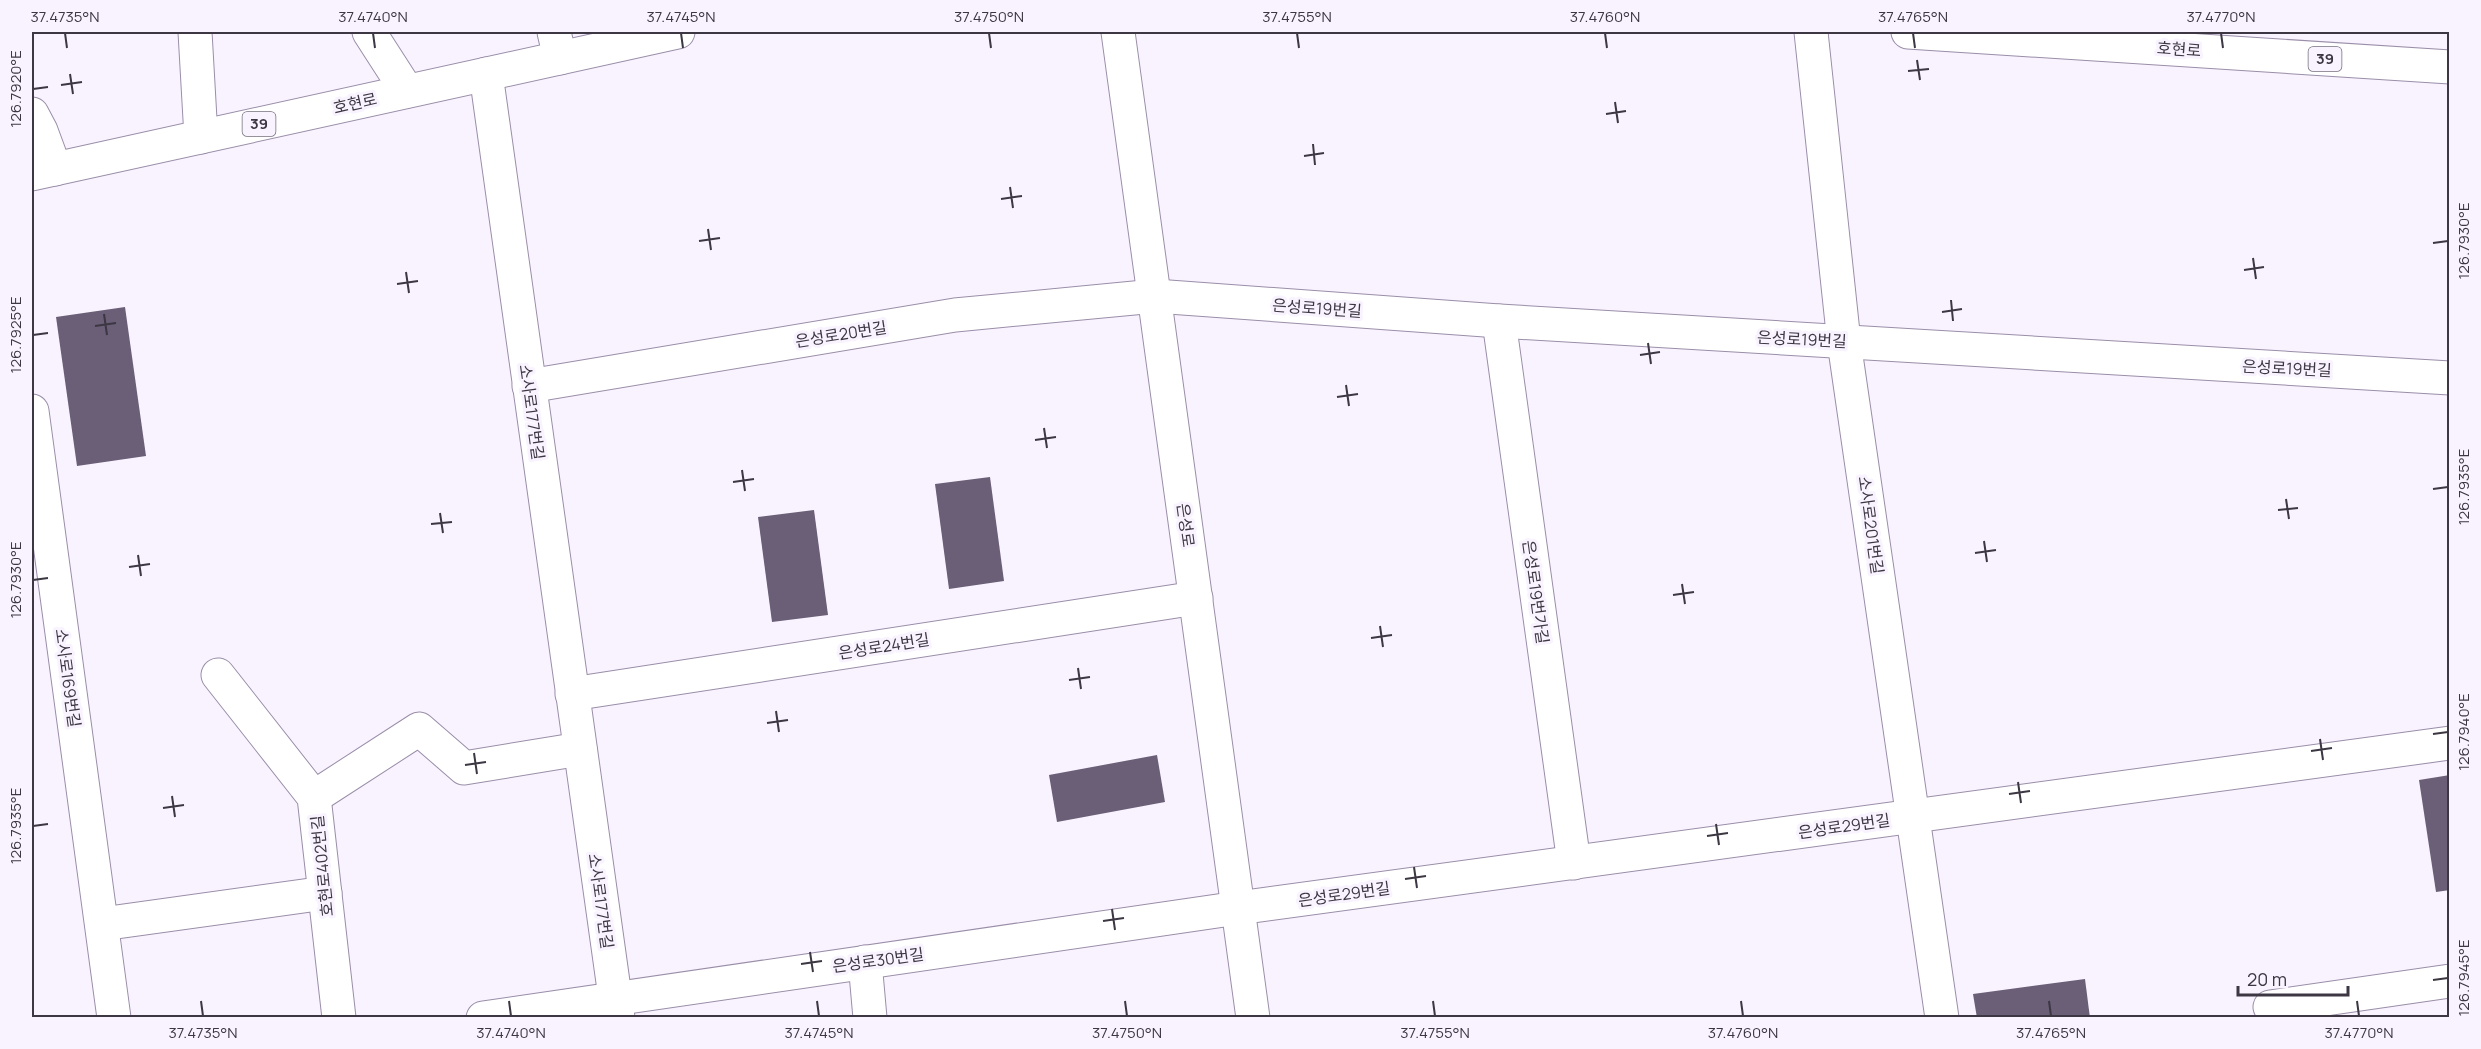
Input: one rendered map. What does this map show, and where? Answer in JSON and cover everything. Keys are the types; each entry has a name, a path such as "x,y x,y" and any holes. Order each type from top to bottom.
{"street":[{"path":"195,32 201,137"},
{"path":"369,32 407,91"},
{"name":"호현로","path":"43,172 486,74 557,45 678,32"},
{"name":"은성로","path":"1118,32 1253,1017"},
{"name":"소사로201번길","path":"1812,32 1844,342 1942,1017"},
{"name":"호현로","path":"1908,32 2201,41 2450,67"},
{"name":"소사로177번길","path":"486,74 616,1008"},
{"path":"32,114 41,130 43,172"},
{"name":"은성로19번길","path":"1155,296 1499,321 2450,378"},
{"name":"은성로20번길","path":"529,386 955,315 1155,296"},
{"name":"은성로19번가길","path":"1499,321 1574,863"},
{"name":"소사로169번길","path":"32,425 114,1017"},
{"name":"은성로24번길","path":"572,694 1196,598"},
{"name":"호현로402번길","path":"218,675 314,797 339,1017"},
{"path":"314,797 419,729 464,768 580,749"},
{"name":"은성로29번길","path":"1238,909 2450,743"},
{"path":"102,924 325,893"},
{"name":"은성로30번길","path":"483,1017 616,1008 865,962 1238,909"},
{"path":"865,962 870,1017"},
{"path":"2270,1007 2450,981"}],"building":[{"path":"125,307 146,456 77,466 56,317"},
{"path":"990,477 1004,581 949,589 935,484"},
{"path":"814,510 828,615 772,622 758,517"},
{"path":"1157,755 1165,802 1057,822 1049,775"},
{"path":"2450,775 2450,890 2436,892 2419,780"},
{"path":"2085,979 2090,1018 1977,1018 1973,994"}]}
